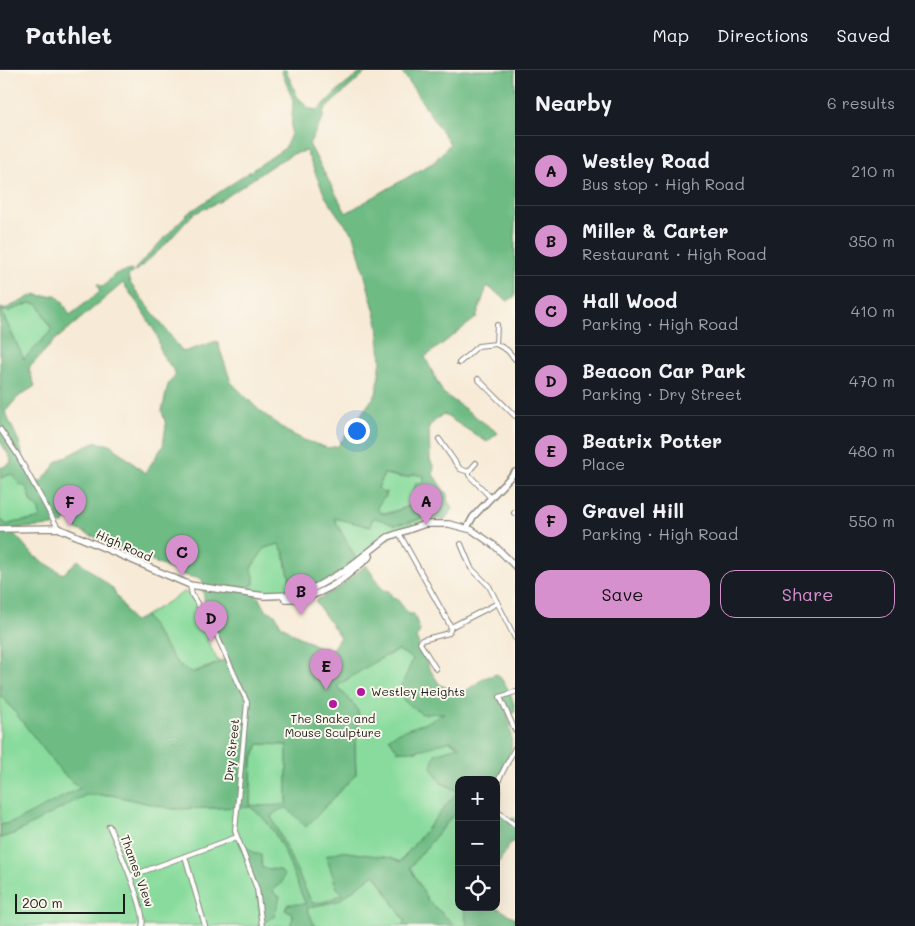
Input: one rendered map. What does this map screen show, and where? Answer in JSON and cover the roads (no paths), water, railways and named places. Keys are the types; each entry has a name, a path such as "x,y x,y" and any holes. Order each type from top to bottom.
{"main road":[{"name":"High Road","path":"58,528 190,585 269,596 293,595 318,586 398,532 426,524 449,524 467,528"},
{"path":"0,529 58,528"},
{"path":"467,528 495,546 515,566"}],"street":[{"path":"496,344 497,325"},
{"path":"459,362 478,346 496,344 509,352 515,359"},
{"path":"478,379 515,416"},
{"path":"0,429 17,454 58,528"},
{"path":"439,439 459,468 469,472"},
{"path":"469,472 476,463"},
{"path":"469,472 471,479 491,498"},
{"path":"467,528 473,517 515,472"},
{"path":"398,532 451,627"},
{"path":"460,544 471,568 490,586 515,638"},
{"name":"Dry Street","path":"190,585 192,594 216,636 247,702 235,831 257,889 262,926"},
{"path":"436,669 420,643 422,640 449,633 451,627 498,603"},
{"path":"515,692 500,696 500,701 515,730"},
{"path":"500,777 515,748"},
{"path":"500,813 515,825"},
{"name":"Thames View","path":"109,826 131,876 143,925"},
{"path":"131,876 237,837"},
{"path":"185,856 206,926"}],"place":[{"name":"Westley Road","path":"426,525"},
{"name":"Gravel Hill","path":"70,526"},
{"name":"Hall Wood","path":"182,576"},
{"name":"Miller & Carter","path":"301,615"},
{"name":"Beacon Car Park","path":"211,642"},
{"name":"Beatrix Potter","path":"326,690"},
{"name":"Westley Heights","path":"361,692"},
{"name":"The Snake and Mouse Sculpture","path":"333,704"}]}
